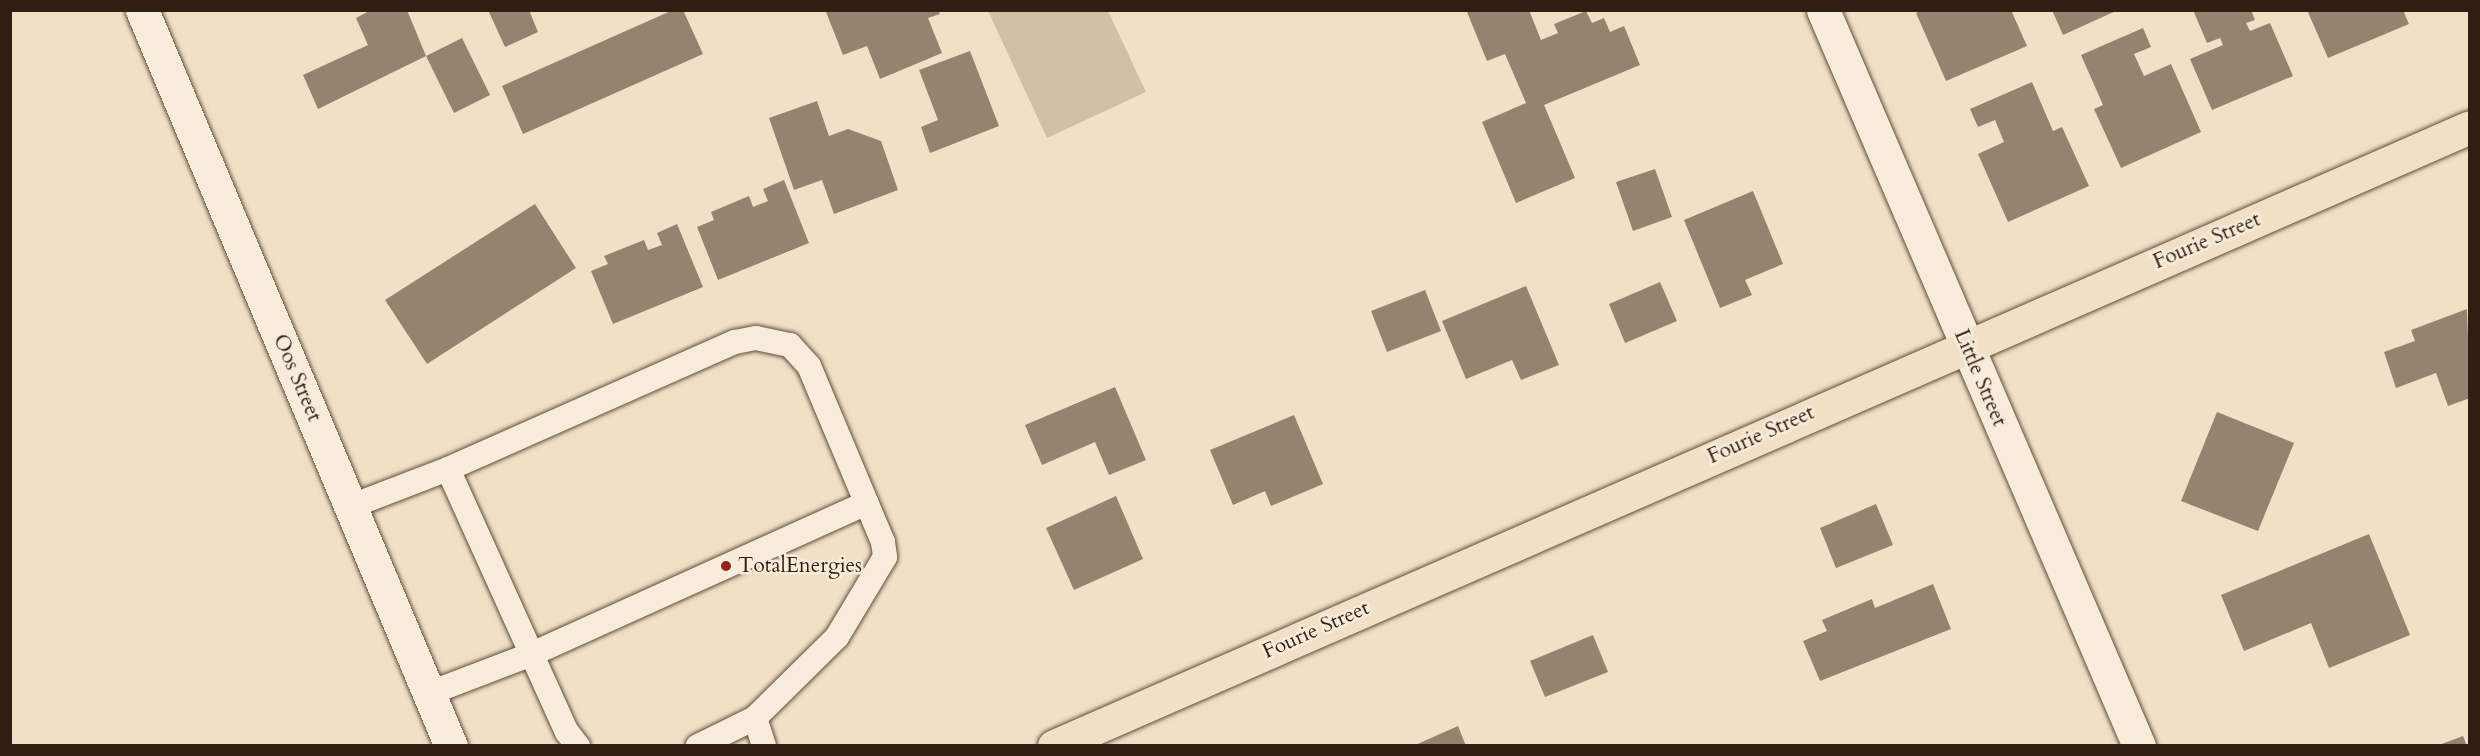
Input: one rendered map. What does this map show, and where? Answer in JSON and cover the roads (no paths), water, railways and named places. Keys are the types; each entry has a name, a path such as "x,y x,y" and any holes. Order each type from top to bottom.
{"highway":[{"name":"Fourie Street","path":"1054,746 1965,345 2469,127"}],"street":[{"name":"Oos Street","path":"142,10 451,746"},
{"name":"Little Street","path":"1823,10 2139,746"}],"lane":[{"path":"351,506 448,469 735,342 756,338 790,345 809,366 885,550 880,570 837,637 756,718 698,746"},
{"path":"448,469 567,732 578,746"},
{"path":"430,693 532,654 866,503"},
{"path":"756,718 764,746"}],"place":[{"name":"TotalEnergies","path":"726,566"}]}
